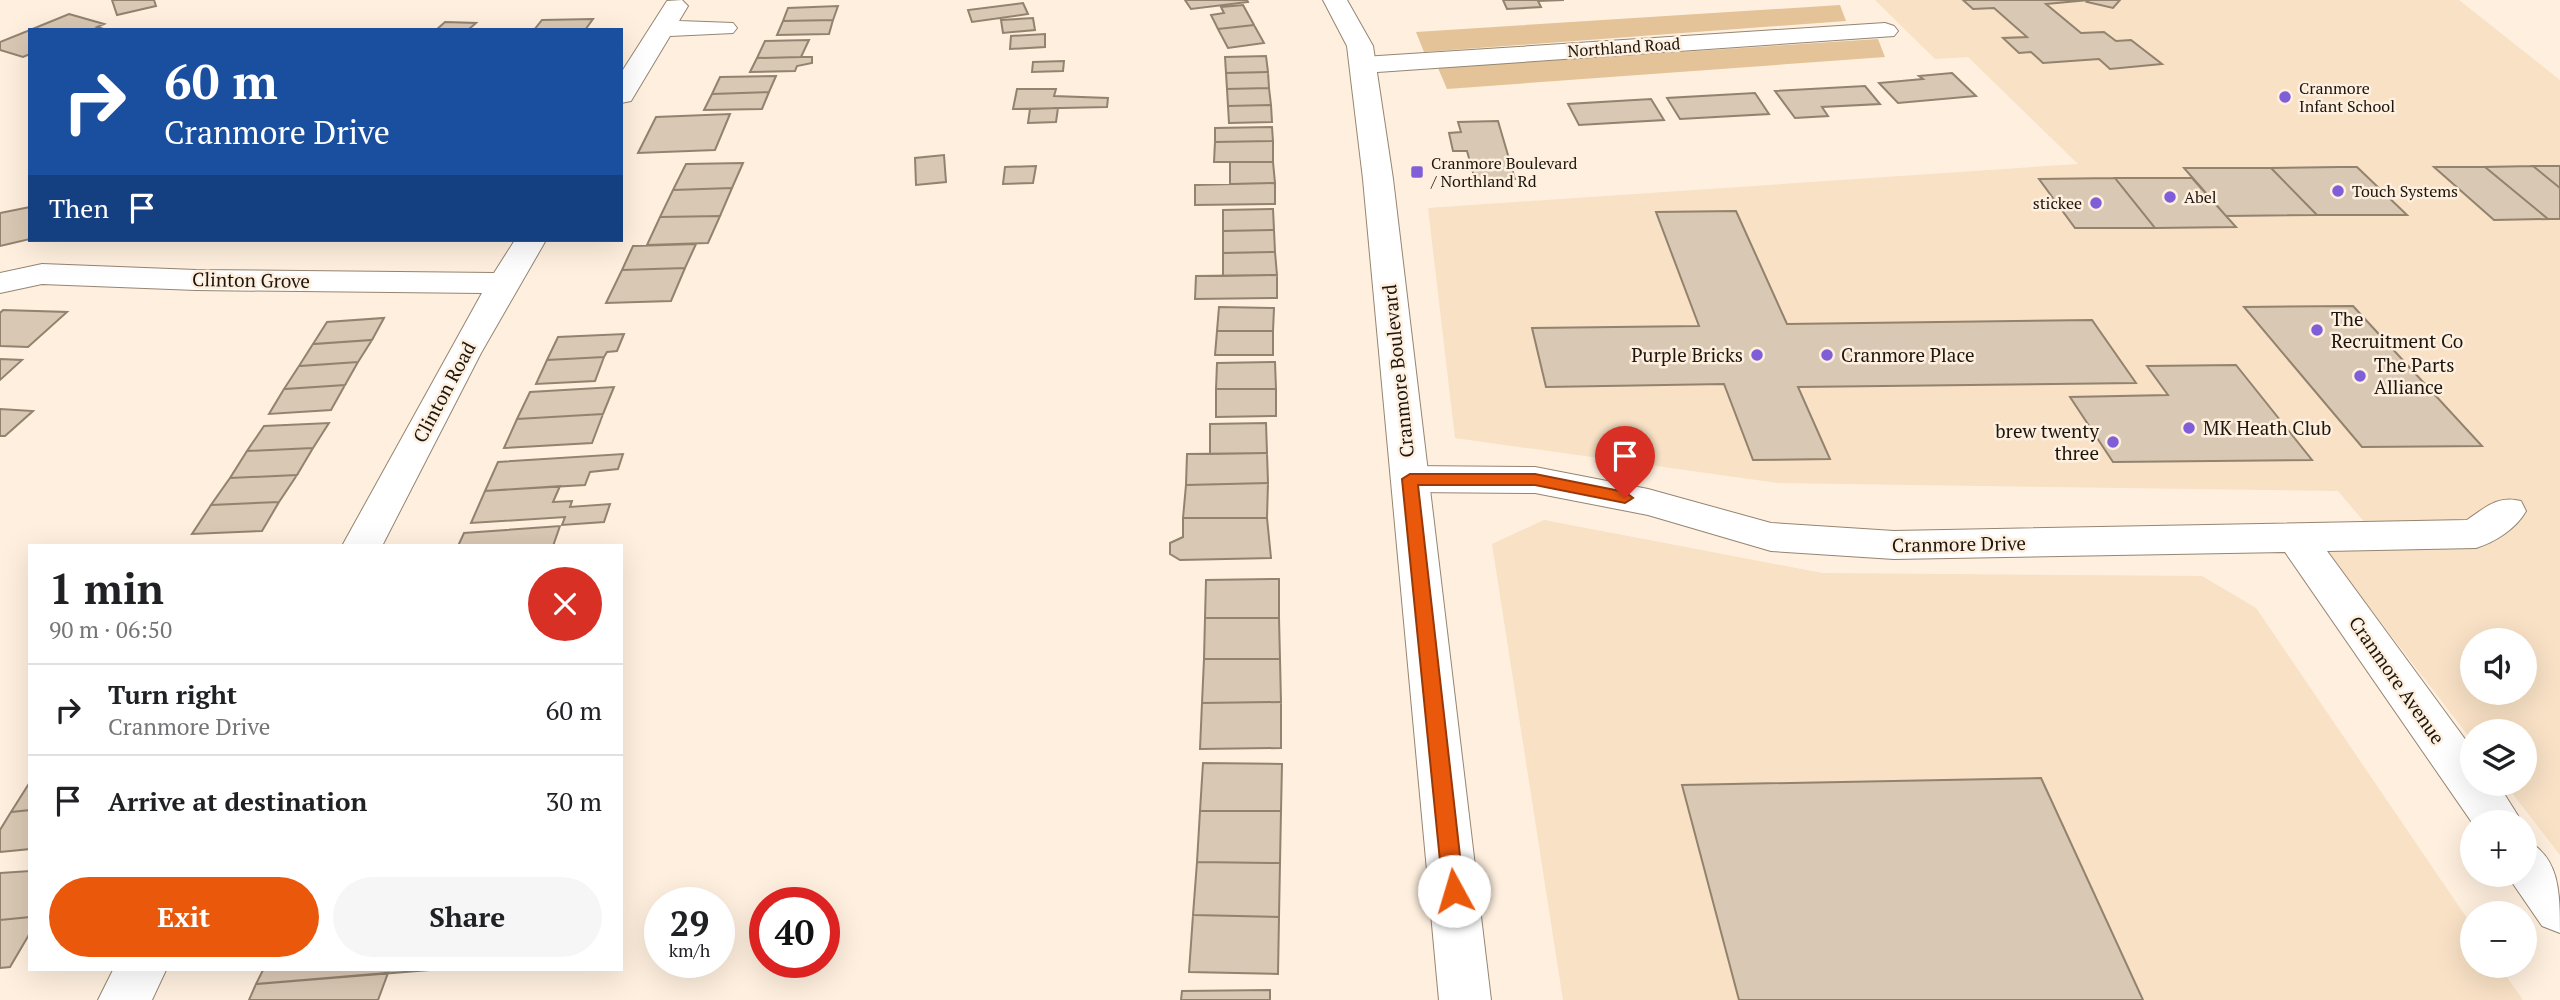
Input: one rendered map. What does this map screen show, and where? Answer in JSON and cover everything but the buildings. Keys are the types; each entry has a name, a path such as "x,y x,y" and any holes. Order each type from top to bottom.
{"street":[{"name":"Cranmore Boulevard","path":"1335,0 1360,46 1363,65 1465,1000"},
{"path":"623,92 676,6"},
{"name":"Northland Road","path":"1363,65 1893,38 1867,12"},
{"path":"663,29 724,28"},
{"name":"Clinton Road","path":"363,544 503,283 529,242"},
{"name":"Clinton Grove","path":"0,283 42,274 196,280 503,283"},
{"name":"Cranmore Drive","path":"1410,479 1535,480 1648,502 1771,537 1880,545 2476,534 2507,511"},
{"name":"Cranmore Avenue","path":"2296,538 2489,810"},
{"path":"2537,878 2560,910"},
{"path":"124,1000 140,971"}],"shaded area":[{"path":"1875,0 2459,0 2560,80 2560,855 2537,825 2537,810 2525,810 2514,796 2537,796 2537,719 2460,719 2460,725 2323,547 2384,545 2338,491 1778,483 1455,438 1428,208 2078,164 1968,57 1935,59"},
{"path":"1840,5 1846,21 1424,52 1416,32"},
{"path":"1878,39 1885,57 1447,89 1438,68"},
{"path":"1544,520 1822,573 2202,576 2256,608 2460,908 2460,978 2507,978 2523,1000 1563,1000 1492,544"}],"place":[{"name":"Cranmore Infant School","path":"2285,97"},
{"name":"Cranmore Boulevard / Northland Rd","path":"1417,172"},
{"name":"Touch Systems","path":"2338,191"},
{"name":"Abel","path":"2170,197"},
{"name":"stickee","path":"2096,203"},
{"name":"The Recruitment Co","path":"2317,330"},
{"name":"Purple Bricks","path":"1757,355"},
{"name":"Cranmore Place","path":"1827,355"},
{"name":"The Parts Alliance","path":"2360,376"},
{"name":"MK Heath Club","path":"2189,428"},
{"name":"brew twenty three","path":"2113,442"}],"route":[{"path":"1454,891 1410,479 1535,480 1625,498"}]}
